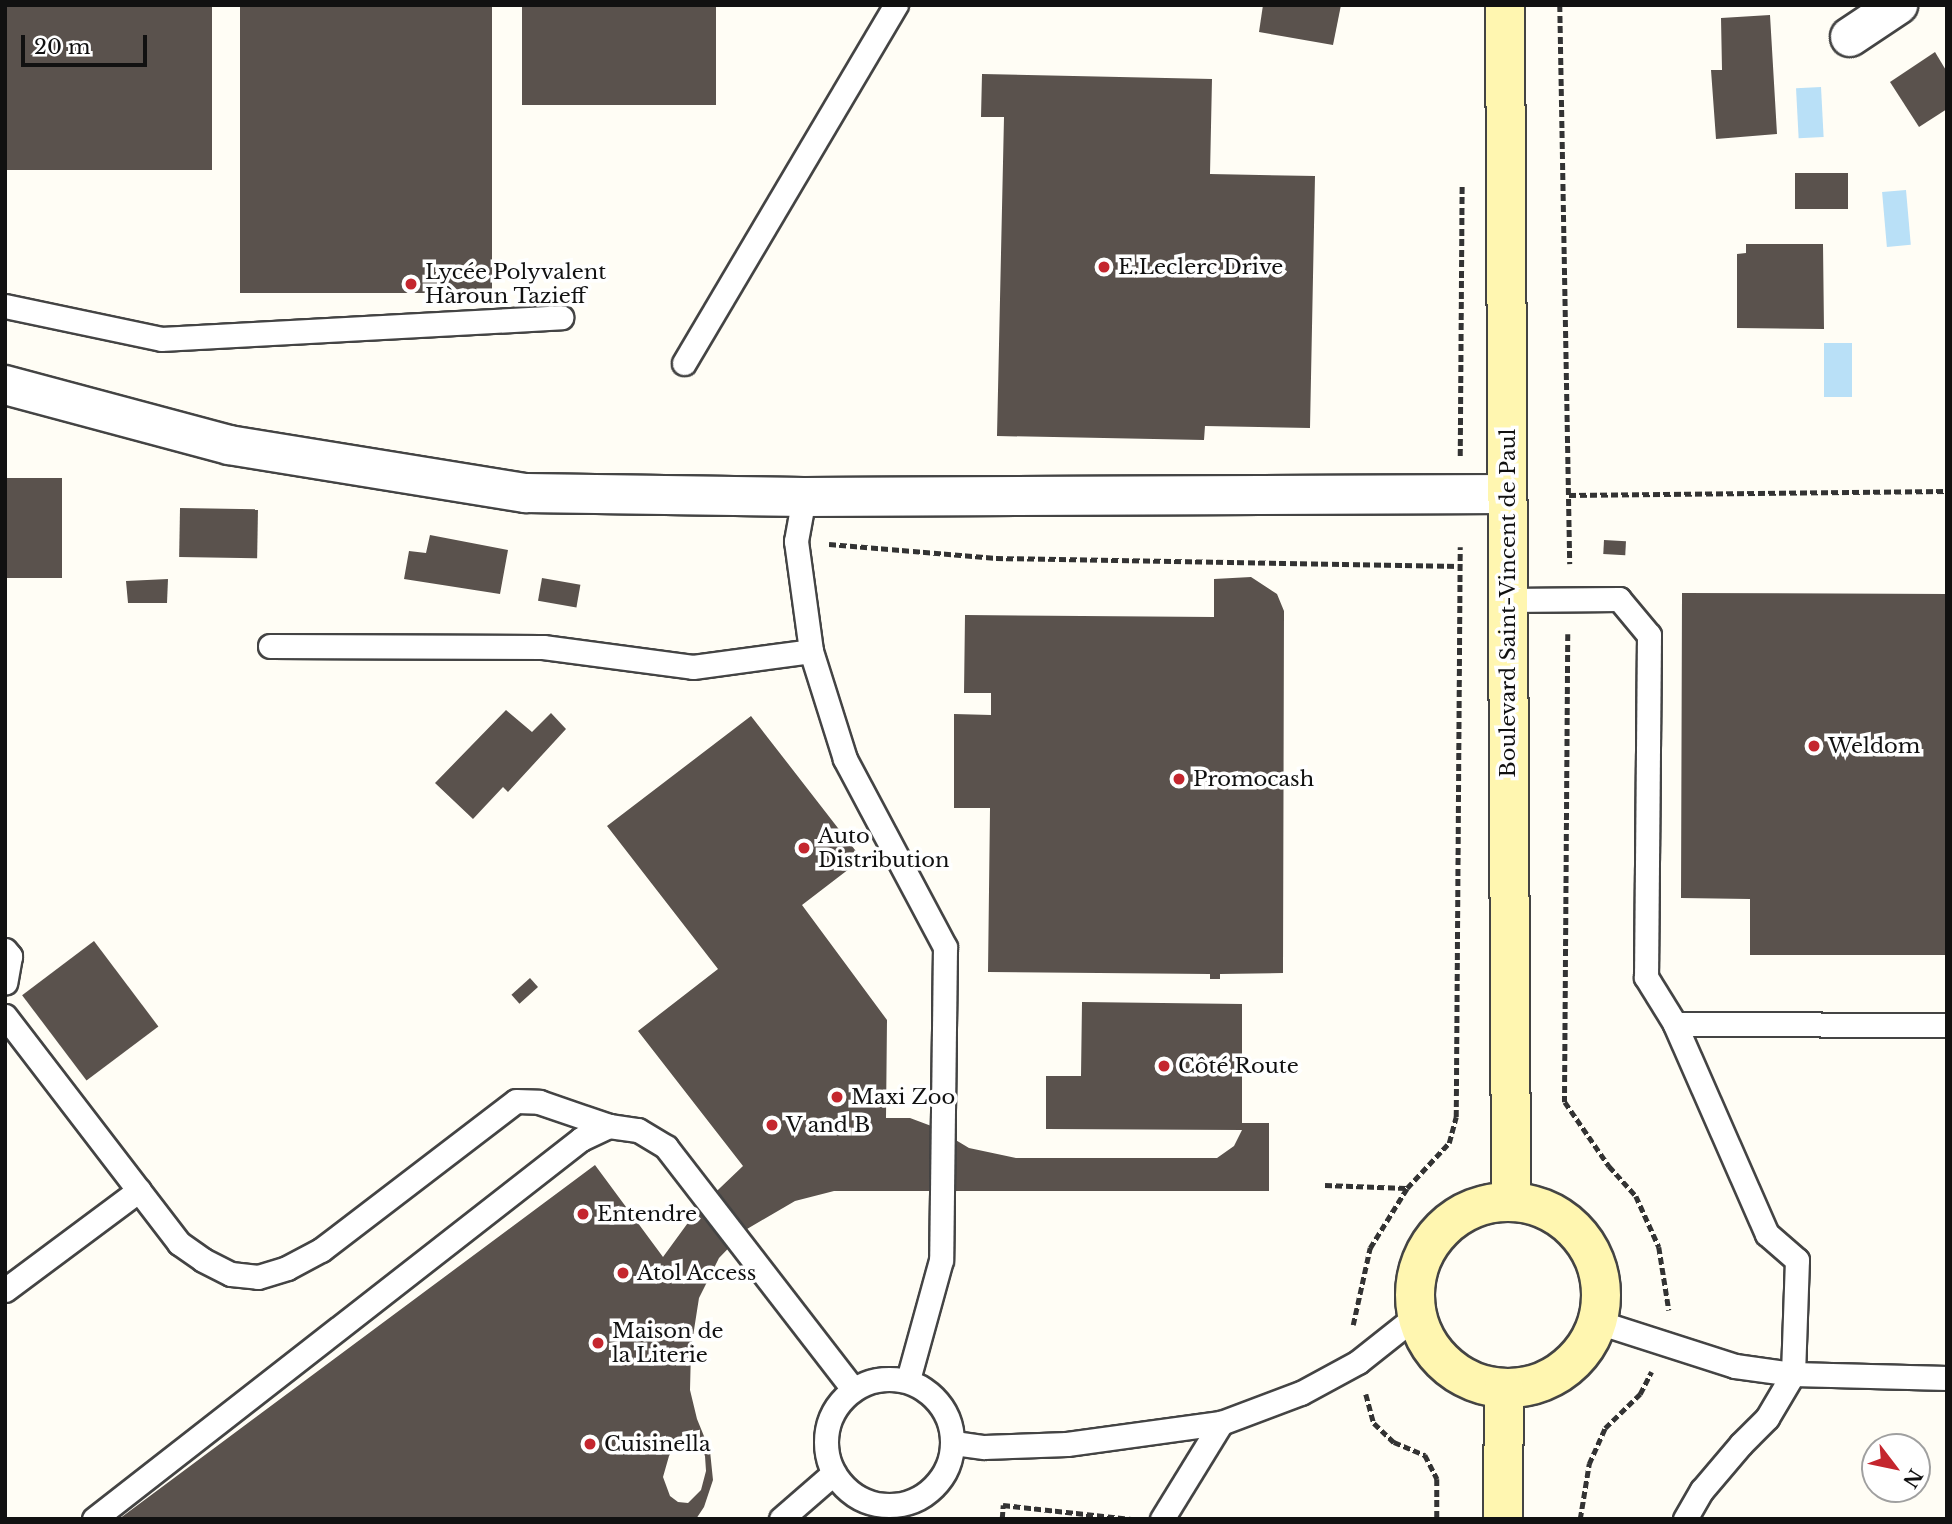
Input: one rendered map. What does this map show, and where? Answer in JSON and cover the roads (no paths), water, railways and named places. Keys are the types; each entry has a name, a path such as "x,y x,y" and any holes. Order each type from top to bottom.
{"main road":[{"name":"Boulevard Saint-Vincent de Paul","path":"1505,5 1511,1201"},
{"path":"1511,1201 1535,1205 1558,1214 1584,1240 1599,1273 1602,1297 1598,1322 1587,1344 1572,1363 1552,1377 1529,1386 1504,1388 1480,1385 1458,1374 1439,1359 1425,1339 1416,1316 1414,1292 1418,1267 1428,1245 1443,1226 1464,1212 1487,1203 1511,1201"},
{"path":"1503,1519 1504,1388"}],"street":[{"path":"1850,37 1898,5"},
{"path":"5,385 229,445 526,493 804,496 1507,494"}],"lane":[{"path":"684,362 896,5"},
{"path":"5,306 161,339 561,317"},
{"path":"804,496 796,541 811,651 845,759 944,947 941,1261 908,1380"},
{"path":"1507,600 1619,599 1649,635 1646,977 1675,1024 1767,1234 1797,1260 1793,1374 1767,1418 1702,1490 1685,1519"},
{"path":"270,646 543,647 693,667 811,651"},
{"path":"5,950 10,956 5,983"},
{"path":"5,1016 179,1243 203,1260 231,1274 258,1277 287,1268 321,1250 516,1101 539,1102 609,1126 638,1130 666,1147 853,1389"},
{"path":"1675,1024 1947,1025"},
{"path":"94,1519 581,1139 609,1126"},
{"path":"5,1290 139,1190"},
{"path":"954,1443 984,1447 1067,1444 1221,1423 1301,1393 1358,1362 1416,1316"},
{"path":"1598,1322 1735,1366 1793,1374 1947,1378"},
{"path":"889,1377 908,1380 926,1389 941,1404 951,1423 954,1443 949,1463 940,1481 924,1496 885,1506 864,1500 847,1490 834,1473 827,1456 826,1437 830,1418 839,1401 853,1389 889,1377"},
{"path":"1162,1519 1221,1423"},
{"path":"781,1519 834,1473"}],"water":[{"path":"1821,87 1824,137 1799,138 1796,88"},
{"path":"1906,190 1911,245 1887,247 1882,192"},
{"path":"1824,343 1852,343 1852,397 1824,397"}],"place":[{"name":"E.Leclerc Drive","path":"1104,267"},
{"name":"Lycée Polyvalent Hàroun Tazieff","path":"411,284"},
{"name":"Weldom","path":"1814,746"},
{"name":"Promocash","path":"1179,779"},
{"name":"Auto Distribution","path":"804,848"},
{"name":"Côté Route","path":"1164,1066"},
{"name":"Maxi Zoo","path":"837,1097"},
{"name":"V and B","path":"772,1125"},
{"name":"Entendre","path":"583,1214"},
{"name":"Atol Access","path":"623,1273"},
{"name":"Maison de la Literie","path":"598,1343"},
{"name":"Cuisinella","path":"590,1444"}]}
